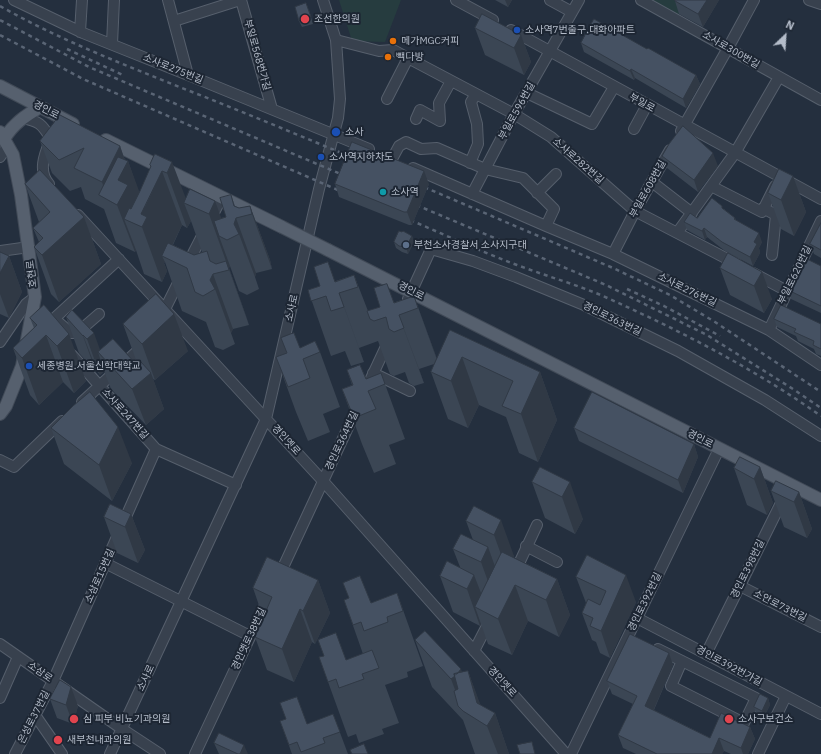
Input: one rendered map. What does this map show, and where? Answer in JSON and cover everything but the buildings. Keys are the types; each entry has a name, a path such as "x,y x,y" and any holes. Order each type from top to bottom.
{"main road":[{"name":"경인로","path":"0,86 81,128"},
{"path":"4,139 10,130 22,118 40,107"},
{"name":"경인로","path":"94,134 412,292 821,500"},
{"name":"호현로","path":"0,414 6,406 22,366 35,297 21,195 13,156 4,139"}],"street":[{"name":"소사로275번길","path":"14,0 80,32 188,74 333,134"},
{"path":"80,32 82,0"},
{"path":"112,44 114,0"},
{"path":"168,0 188,74"},
{"path":"174,20 240,0"},
{"name":"부일로568번가길","path":"240,0 272,109"},
{"name":"소사로","path":"110,754 266,419 319,188 338,118 340,99 336,40 323,0"},
{"name":"부일로","path":"456,0 684,126 821,199"},
{"path":"550,0 572,12"},
{"path":"550,52 579,0"},
{"name":"소사로300번길","path":"641,0 821,100"},
{"name":"부일로608번길","path":"613,254 635,211 754,0"},
{"path":"809,0 821,4"},
{"name":"소사로282번길","path":"336,40 379,51 393,50 514,114 551,137 635,211 787,291"},
{"name":"부일로596번길","path":"472,194 514,114 550,52"},
{"path":"387,99 408,58"},
{"path":"677,233 735,153 779,78"},
{"path":"416,119 420,110 440,121 439,104 452,81"},
{"path":"527,93 592,124 614,87"},
{"path":"470,163 478,144 477,124 471,102 476,94"},
{"path":"634,129 647,105"},
{"path":"22,118 41,124 51,139"},
{"path":"56,191 45,179 42,171 46,151 61,118"},
{"name":"소사로276번길","path":"333,134 613,254 769,330 821,365"},
{"path":"0,157 4,139"},
{"path":"392,160 399,146 406,142 421,149 437,148 485,169 523,178 554,209 546,226"},
{"path":"537,193 556,174"},
{"path":"711,186 762,212 780,177"},
{"path":"652,182 692,213"},
{"path":"165,309 222,197"},
{"name":"경인옛로","path":"72,208 165,309 170,320 266,419 323,481 566,754"},
{"path":"764,208 776,215 772,255"},
{"name":"부일로620번길","path":"769,330 821,221"},
{"path":"0,251 29,247"},
{"name":"경인로363번길","path":"412,292 431,249 473,261 516,277 584,306 678,351 765,400 821,436"},
{"path":"30,328 48,329 54,318 119,259"},
{"path":"405,305 412,292"},
{"path":"0,342 26,304 35,297"},
{"path":"54,318 71,333 77,333 99,314"},
{"name":"경인로364번길","path":"323,481 393,332"},
{"path":"0,460 14,467 99,385 150,339"},
{"name":"소사로247번길","path":"67,350 156,449 236,485"},
{"path":"373,373 410,391"},
{"name":"소삼로15번길","path":"52,680 156,449"},
{"name":"경인로392번길","path":"571,754 633,636 638,618 719,449"},
{"name":"경인옛로38번길","path":"195,754 323,481"},
{"name":"경인로398번길","path":"706,654 790,484"},
{"path":"510,581 537,525"},
{"path":"526,546 557,562"},
{"path":"105,563 250,636"},
{"name":"소안로73번길","path":"740,586 821,627"},
{"path":"474,651 496,609"},
{"name":"경인로392번가길","path":"638,618 821,714"},
{"name":"소삼로","path":"0,644 160,754"},
{"path":"649,644 756,698 744,723 671,686 682,661"},
{"path":"0,698 18,657"},
{"name":"은성로37번길","path":"15,754 52,680"},
{"path":"758,754 786,696"},
{"path":"35,715 62,754"}],"green space":[{"path":"339,0 401,0 385,42 352,41"},
{"path":"652,0 687,0 678,15"}],"railway":[{"path":"0,6 44,29 90,50 356,159"},
{"path":"0,20 89,67 350,178"},
{"path":"0,35 83,79 347,194"},
{"path":"67,49 125,76"},
{"path":"417,184 613,268 670,295 715,322 821,392"},
{"path":"409,202 606,285 707,335 821,408"},
{"path":"403,217 503,260 603,296 660,322 742,366 795,398 821,416"},
{"path":"627,289 664,306 720,336"}],"place":[{"name":"조선한의원","path":"305,19"},
{"name":"소사역7번출구.대화아파트","path":"517,30"},
{"name":"메가MGC커피","path":"393,41"},
{"name":"빽다방","path":"388,57"},
{"name":"소사","path":"336,132"},
{"name":"소사역지하차도","path":"321,157"},
{"name":"소사역","path":"383,192"},
{"name":"부천소사경찰서 소사지구대","path":"406,245"},
{"name":"세종병원.서울신학대학교","path":"29,366"},
{"name":"심 피부 비뇨기과의원","path":"74,719"},
{"name":"소사구보건소","path":"729,719"},
{"name":"새부천내과의원","path":"58,740"}]}
